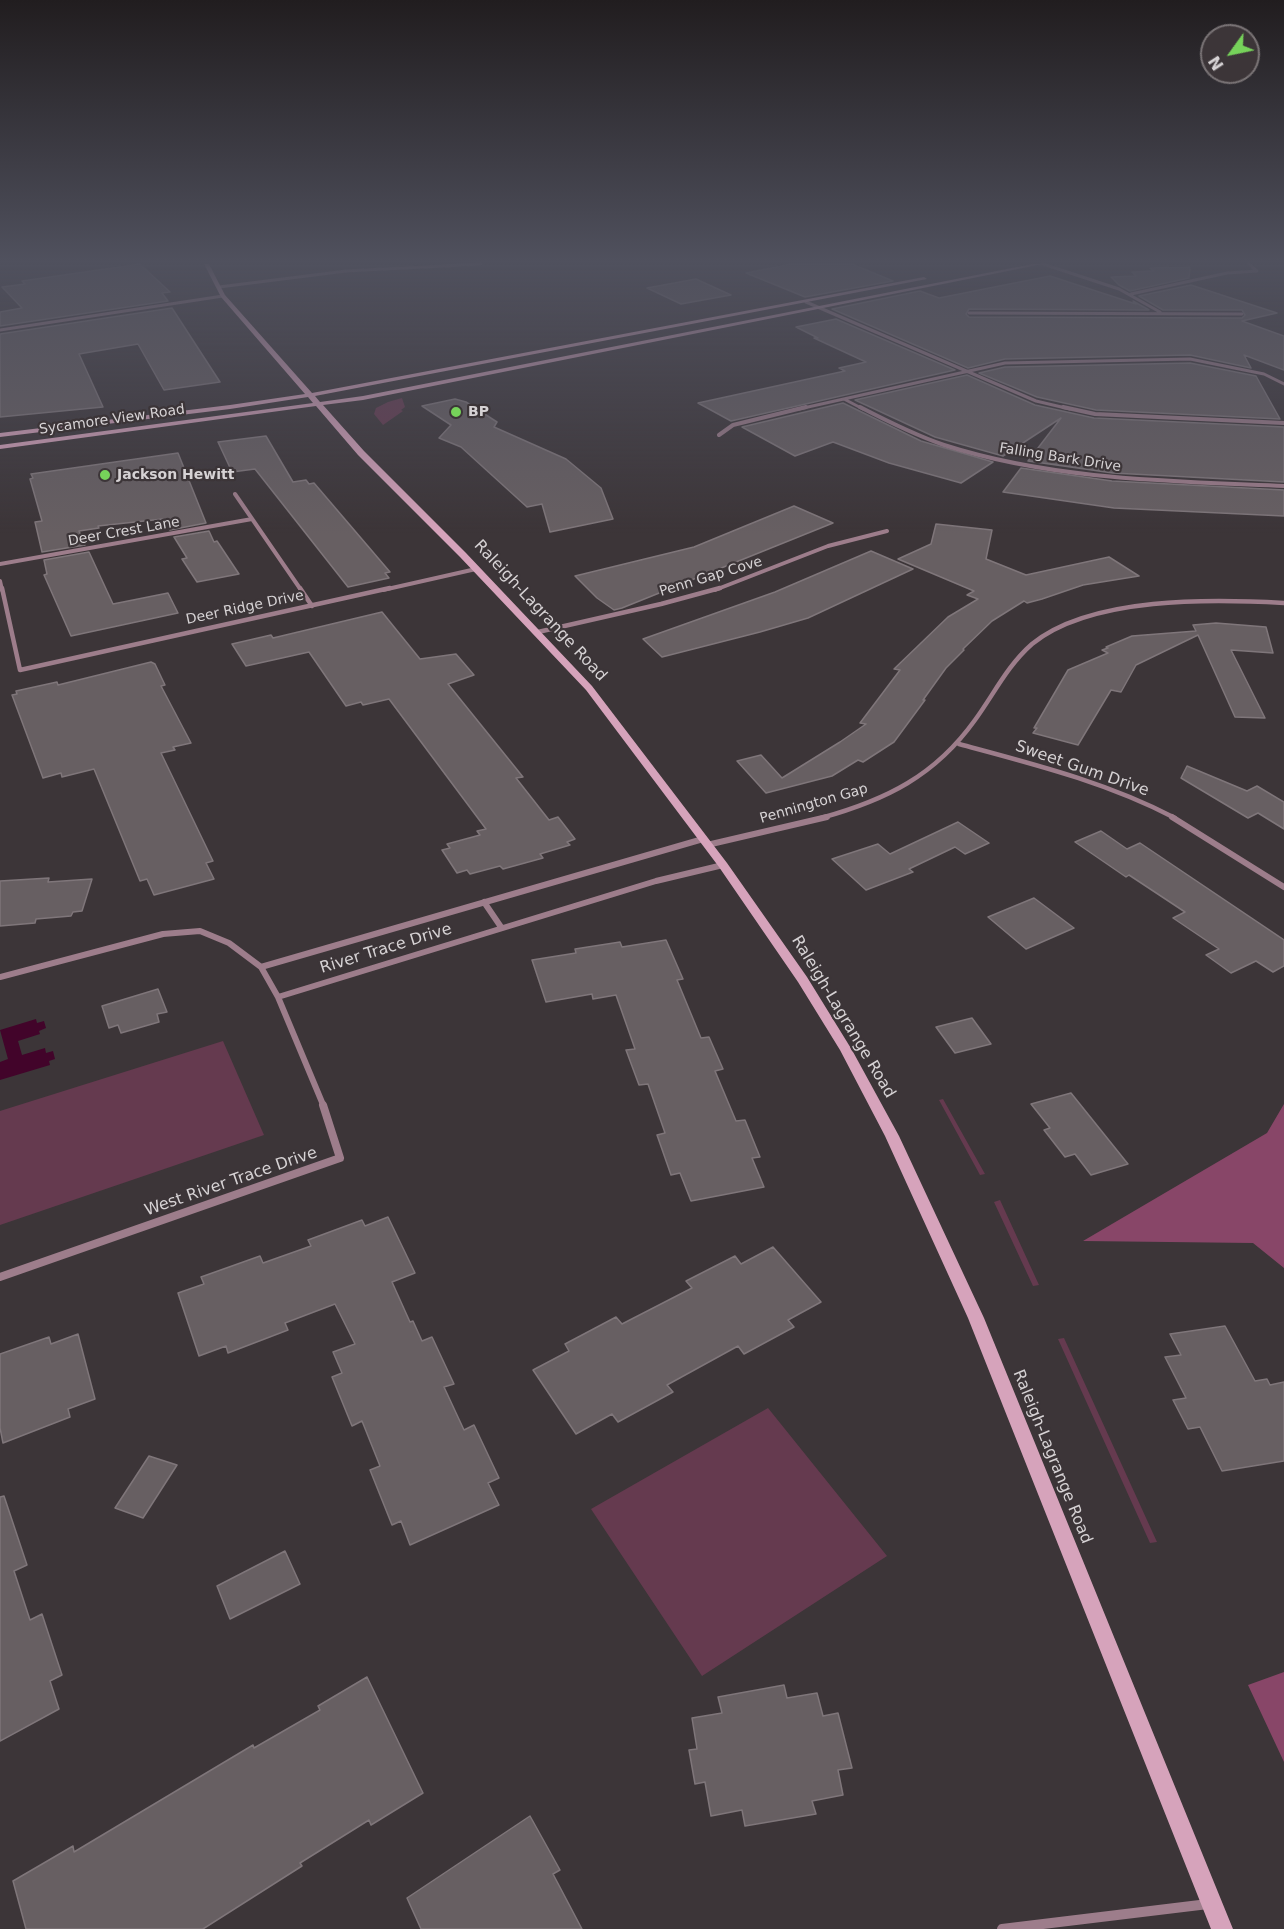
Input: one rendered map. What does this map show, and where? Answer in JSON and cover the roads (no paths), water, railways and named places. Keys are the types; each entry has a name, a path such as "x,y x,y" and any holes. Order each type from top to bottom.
{"main road":[{"name":"Raleigh-Lagrange Road","path":"275,354 366,458 538,632 589,688 723,865 803,980 840,1040 922,1196 976,1318 1222,1929"},
{"name":"Sycamore View Road","path":"0,435 312,395 530,354"},
{"name":"Sycamore View Road","path":"0,447 363,398 587,354"},
{"path":"174,413 178,423"},
{"path":"54,428 57,440"}],"street":[{"path":"929,354 1043,403 1083,413 1284,423"},
{"path":"719,435 733,425 966,370 1005,363 1175,358 1264,374 1284,384"},
{"name":"Falling Bark Drive","path":"844,399 933,441 1014,464 1100,477 1284,486"},
{"path":"235,494 312,606"},
{"name":"Deer Crest Lane","path":"0,564 252,519"},
{"name":"Penn Gap Cove","path":"538,632 727,586 845,539 888,531"},
{"name":"Deer Ridge Drive","path":"0,581 20,670 476,569"},
{"name":"Pennington Gap","path":"705,842 822,817 874,800 928,771 959,744 1010,665 1037,641 1061,628 1103,614 1153,603 1218,599 1284,603"},
{"name":"Sweet Gum Drive","path":"959,744 1063,774 1139,801 1202,834 1284,887"},
{"name":"River Trace Drive","path":"261,967 484,902 705,842"},
{"name":"River Trace Drive","path":"278,997 656,881 723,865"},
{"path":"484,902 501,927"},
{"path":"0,977 163,933 200,931 229,943 261,967 278,997"},
{"name":"West River Trace Drive","path":"0,1277 340,1158 318,1088 278,997"},
{"path":"1002,1929 1212,1903"}],"place":[{"name":"BP","path":"456,412"},
{"name":"Jackson Hewitt","path":"105,475"}]}
